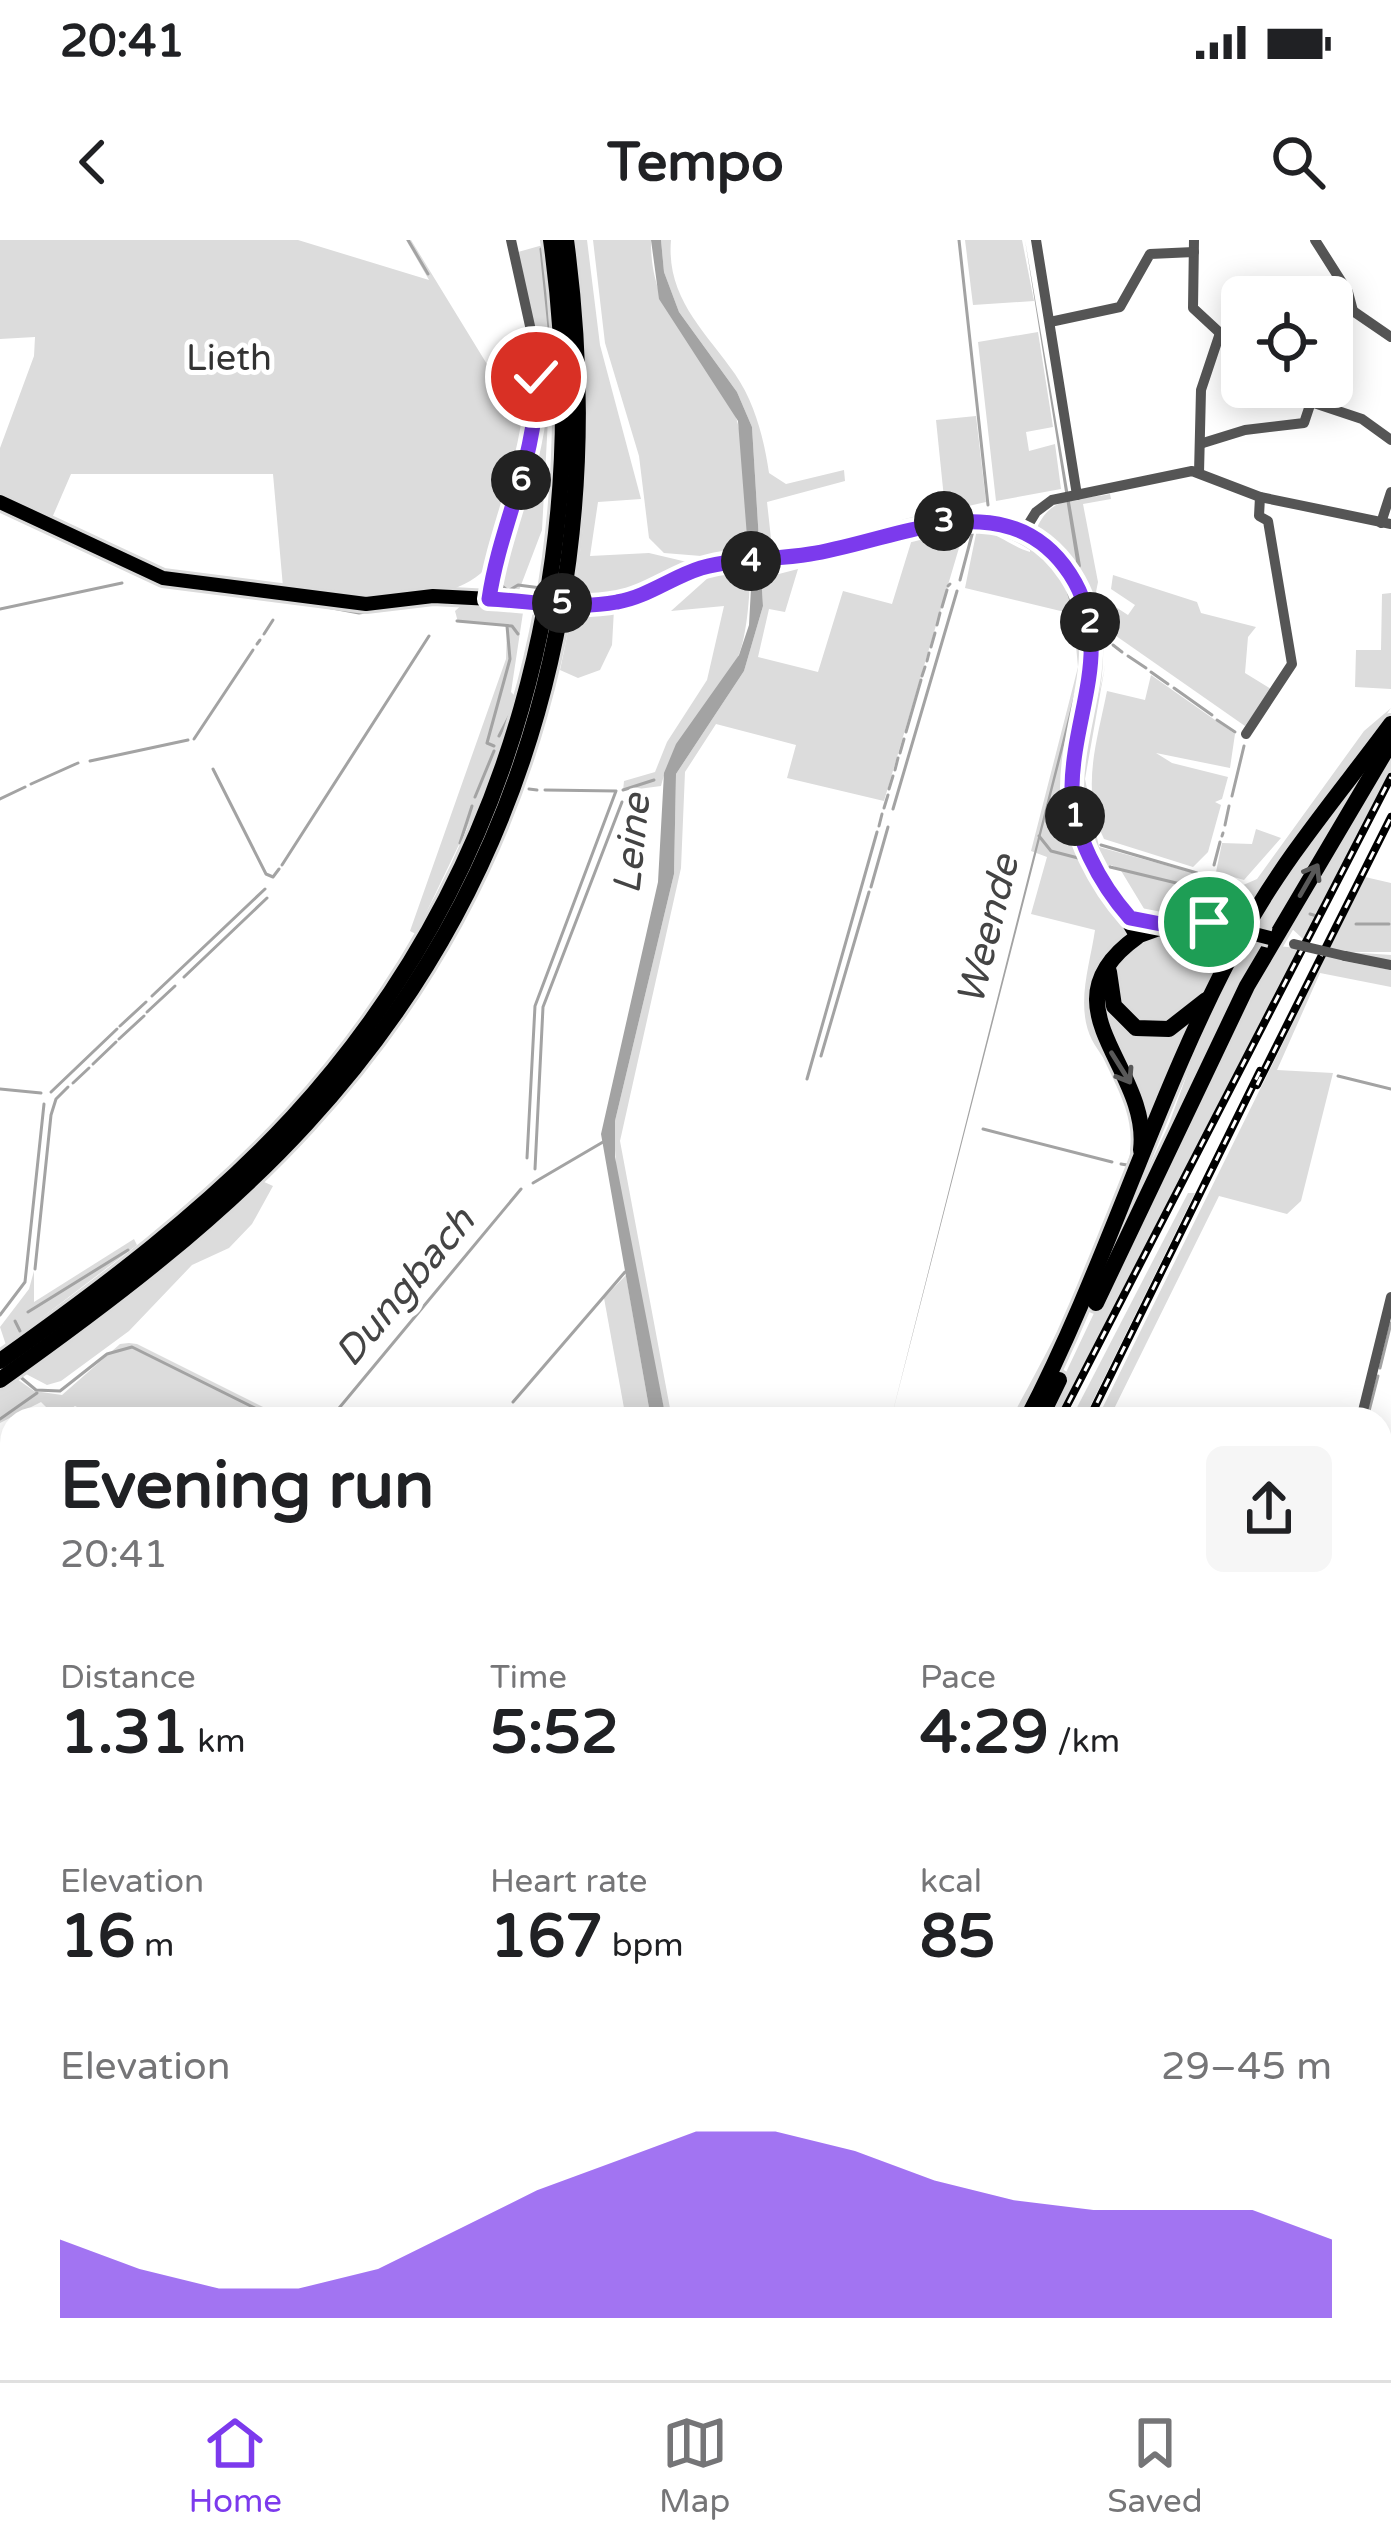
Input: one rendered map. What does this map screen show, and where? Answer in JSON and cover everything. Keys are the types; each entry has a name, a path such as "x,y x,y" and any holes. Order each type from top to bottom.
{"highway":[{"path":"0,1380 291,1119 387,998 463,868 526,701 556,555 565,393 551,240"},
{"path":"0,1361 30,1349 202,1224 316,1113 416,982 482,861 541,706 571,561 581,413 566,240"},
{"path":"1033,1407 1072,1330 1215,991 1258,906 1391,724"},
{"path":"1046,1407 1272,938 1391,741"},
{"path":"1136,1174 1142,1112 1096,1014 1109,965 1139,937"},
{"path":"1109,965 1109,994 1117,1012 1145,1030 1177,1026 1215,991"},
{"path":"1109,1275 1191,1046"}],"main road":[{"path":"0,502 163,578 353,604 441,596 588,604 631,598 722,564 782,558 949,520 991,522 1023,533 1065,568 1079,590 1094,659 1072,799 1084,842 1139,937 1166,925"},
{"path":"1128,915 1166,925 1220,925 1272,938"}],"street":[{"path":"489,599 496,556 528,457 537,395 532,335 512,240"},
{"path":"1036,240 1070,496"},
{"path":"1316,240 1338,276"},
{"path":"1050,322 1120,307 1150,254 1194,246 1193,308 1220,334 1201,391 1199,473"},
{"path":"1353,310 1391,338"},
{"path":"1203,443 1245,430 1300,425 1308,408"},
{"path":"1329,408 1362,419 1391,440"},
{"path":"1023,533 1043,505 1181,472 1199,473 1260,497 1386,524 1391,492"},
{"path":"1246,734 1292,664 1290,629 1271,532 1259,516 1260,497"},
{"path":"1272,938 1391,965"},
{"path":"1364,1407 1391,1297"}],"green space":[{"name":"Lieth","path":"0,240 298,240 429,280 406,240 411,240 504,392 532,413 509,515 489,565 471,581 420,596 362,597 283,587 273,474 71,474 52,518 0,495 0,448 34,356 35,337 0,339"},
{"path":"576,240 587,240 600,345 641,499 598,502 590,556 649,553 687,562 627,591 590,598 592,609 614,609 612,645 600,670 578,678 560,670 579,563 588,456 586,349"},
{"path":"593,240 651,240 659,292 733,409 748,497 748,610 736,661 684,736 661,786 623,791 624,781 655,772 667,742 707,680 724,606 671,611 709,577 728,572 726,558 664,553 649,538 639,456 605,343"},
{"path":"661,240 671,240 671,261 681,297 748,397 769,473 786,484 844,470 845,481 767,502 775,575 798,569 785,612 769,609 758,657 818,672 843,591 892,604 913,536 964,531 884,801 787,778 796,745 716,724 685,772 681,868 620,1141 670,1407 663,1407 632,1270 619,1193 615,1121 674,874 676,774 744,671 763,606 752,427 737,392 679,312 664,272"},
{"path":"965,240 1022,240 1034,301 973,305"},
{"path":"543,245 555,381 550,382 542,530 518,593 505,591 497,577 540,406 536,333 518,252"},
{"path":"1038,332 1053,427 1026,432 1029,451 1055,444 1061,489 996,501 978,342"},
{"path":"976,416 986,502 951,510 945,508 936,420"},
{"path":"1110,494 1111,499 1083,504 1098,582 1094,602 1072,561 1037,528 1057,505"},
{"path":"977,529 1030,552 1030,543 1063,572 1081,602 1086,664 1069,764 1069,800 1084,850 1125,927 1101,970 1092,1001 1099,1035 1138,1111 1136,1159 1111,1234 1027,1407 1017,1407 1108,1222 1132,1143 1133,1112 1087,1027 1085,985 1095,930 1031,914 1047,857 1031,851 1078,667 1073,614 965,588"},
{"path":"1113,575 1197,602 1201,613 1256,627 1248,637 1245,673 1271,689 1245,726 1109,631 1108,602 1128,615 1135,605 1111,589"},
{"path":"1391,593 1391,689 1355,687 1356,650 1381,650 1382,594"},
{"path":"465,602 524,606 511,692 517,698 489,782 416,934 410,931 506,659 507,626 458,622 455,611"},
{"path":"1107,655 1085,779 1099,847 1241,886 1257,879 1364,731 1391,708 1248,909 1200,999 1185,1016 1149,1027 1121,1010 1116,972 1122,958 1144,940 1174,931 1217,929 1223,918 1146,912 1120,869 1111,865 1109,870 1094,838 1085,811 1083,763"},
{"path":"1151,675 1235,734 1230,768 1156,753 1172,763 1228,777 1222,799 1215,802 1221,805 1208,852 1193,867 1104,839 1097,821 1093,766 1107,691 1145,700"},
{"path":"1381,747 1274,928 1260,941 1263,947 1145,1190 1202,1033 1267,903"},
{"path":"1391,747 1391,771 1063,1407 1050,1407 1212,1063 1277,946 1298,948 1303,939 1288,925"},
{"path":"1256,829 1281,838 1244,880 1216,872 1222,843 1252,844"},
{"path":"1365,877 1391,883 1391,952 1347,952 1391,955 1391,961 1343,961 1391,970 1391,987 1320,973 1277,1070 1333,1073 1301,1201 1287,1214 1219,1196 1115,1407 1103,1407"},
{"path":"1105,989 1131,1029 1197,1014 1145,1146 1141,1094 1102,1022"},
{"path":"262,1181 273,1186 252,1224 229,1248 192,1265 129,1331 61,1381 47,1385 26,1374 193,1243"},
{"path":"1188,1193 1195,1193 1090,1407 1077,1407"},
{"path":"134,1239 137,1245 6,1345 0,1327 29,1289 34,1271 34,1302"},
{"path":"626,1275 649,1407 624,1407 604,1298"},
{"path":"120,1344 137,1344 263,1407 46,1407 41,1402 31,1407 0,1407 0,1390 17,1379 34,1391 62,1395"}],"shaded area":[{"path":"651,240 661,240 664,272 679,312 737,392 752,427 763,606 744,671 676,774 674,874 615,1121 615,1157 664,1407 649,1407 601,1134 658,882 664,773 676,744 739,655 749,625 751,588 738,421 659,299"},
{"path":"1025,240 1081,566 1068,588 1080,619 1084,667 894,1407 1081,667 1080,636 1064,583 1076,561"}],"waterway":[{"path":"408,240 428,274"},
{"path":"959,240 988,505"},
{"path":"541,249 552,357"},
{"path":"512,394 531,401"},
{"path":"491,554 504,516"},
{"path":"960,580 974,527"},
{"path":"247,582 285,587"},
{"path":"0,609 122,583"},
{"path":"502,586 508,591 518,585 541,588"},
{"path":"166,586 182,587"},
{"path":"942,607 947,590"},
{"path":"893,809 957,591"},
{"path":"311,604 359,613 390,608"},
{"path":"937,625 940,613"},
{"path":"264,634 273,620"},
{"path":"457,621 512,626 518,634"},
{"path":"494,746 487,743 510,659 507,626"},
{"path":"931,647 935,633"},
{"path":"282,865 429,636"},
{"path":"257,644 260,640"},
{"path":"1113,645 1122,652"},
{"path":"194,739 253,650"},
{"path":"927,661 929,653"},
{"path":"1128,656 1146,668"},
{"path":"922,676 925,667"},
{"path":"1151,672 1168,684"},
{"path":"906,732 921,680"},
{"path":"1174,688 1212,715"},
{"path":"499,736 512,711"},
{"path":"1217,720 1235,732"},
{"path":"900,753 904,739"},
{"path":"90,761 188,740"},
{"path":"1232,796 1244,746"},
{"path":"475,797 494,751"},
{"path":"895,770 898,758"},
{"path":"31,784 78,763"},
{"path":"213,769 266,874 273,877 279,869"},
{"path":"889,789 893,776"},
{"name":"Leine","path":"623,790 654,780"},
{"path":"0,799 25,787"},
{"path":"529,789 537,790"},
{"name":"Leine","path":"527,1158 535,1006 616,791 545,790"},
{"path":"884,808 888,795"},
{"name":"Leine","path":"535,1169 543,1007 622,802"},
{"path":"460,843 472,806"},
{"path":"1225,825 1229,806"},
{"path":"879,826 882,814"},
{"path":"871,887 888,827"},
{"path":"807,1079 877,832"},
{"path":"1039,836 1051,851 1082,859"},
{"path":"1214,865 1220,842"},
{"path":"1101,845 1197,873"},
{"path":"1110,867 1251,901"},
{"path":"152,996 265,889"},
{"path":"821,1056 869,892"},
{"path":"184,977 267,898"},
{"path":"1310,914 1317,916"},
{"path":"1356,924 1389,924"},
{"path":"147,1012 175,986"},
{"path":"120,1026 146,1002"},
{"path":"119,1039 144,1016"},
{"path":"51,1092 117,1029"},
{"path":"93,1064 116,1042"},
{"path":"73,1083 89,1068"},
{"path":"1338,1076 1391,1089"},
{"path":"35,1269 51,1115 56,1099 68,1087"},
{"path":"0,1089 41,1093"},
{"path":"0,1315 25,1282 44,1104"},
{"path":"983,1129 1112,1162"},
{"name":"Dungbach","path":"533,1183 603,1142"},
{"path":"1121,1164 1127,1165"},
{"name":"Dungbach","path":"340,1407 521,1189"},
{"path":"28,1312 128,1250"},
{"path":"513,1402 625,1272"},
{"path":"15,1321 20,1331"},
{"path":"1380,1368 1391,1323"},
{"name":"Dungbach","path":"18,1375 36,1390 60,1391 107,1354 132,1347 253,1407"},
{"path":"1370,1407 1378,1376"},
{"path":"17,1407 37,1393"}],"railway":[{"path":"1066,1407 1391,777"},
{"path":"1257,1085 1391,817"},
{"path":"1095,1407 1260,1071"}],"route":[{"path":"536,377 530,444 496,556 489,599 619,602 700,568 836,549 949,520 991,522 1023,533 1061,562 1088,613 1094,659 1072,782 1078,830 1130,918 1166,925 1209,922"}],"water label":[{"name":"Weende","path":"988,930"}]}
